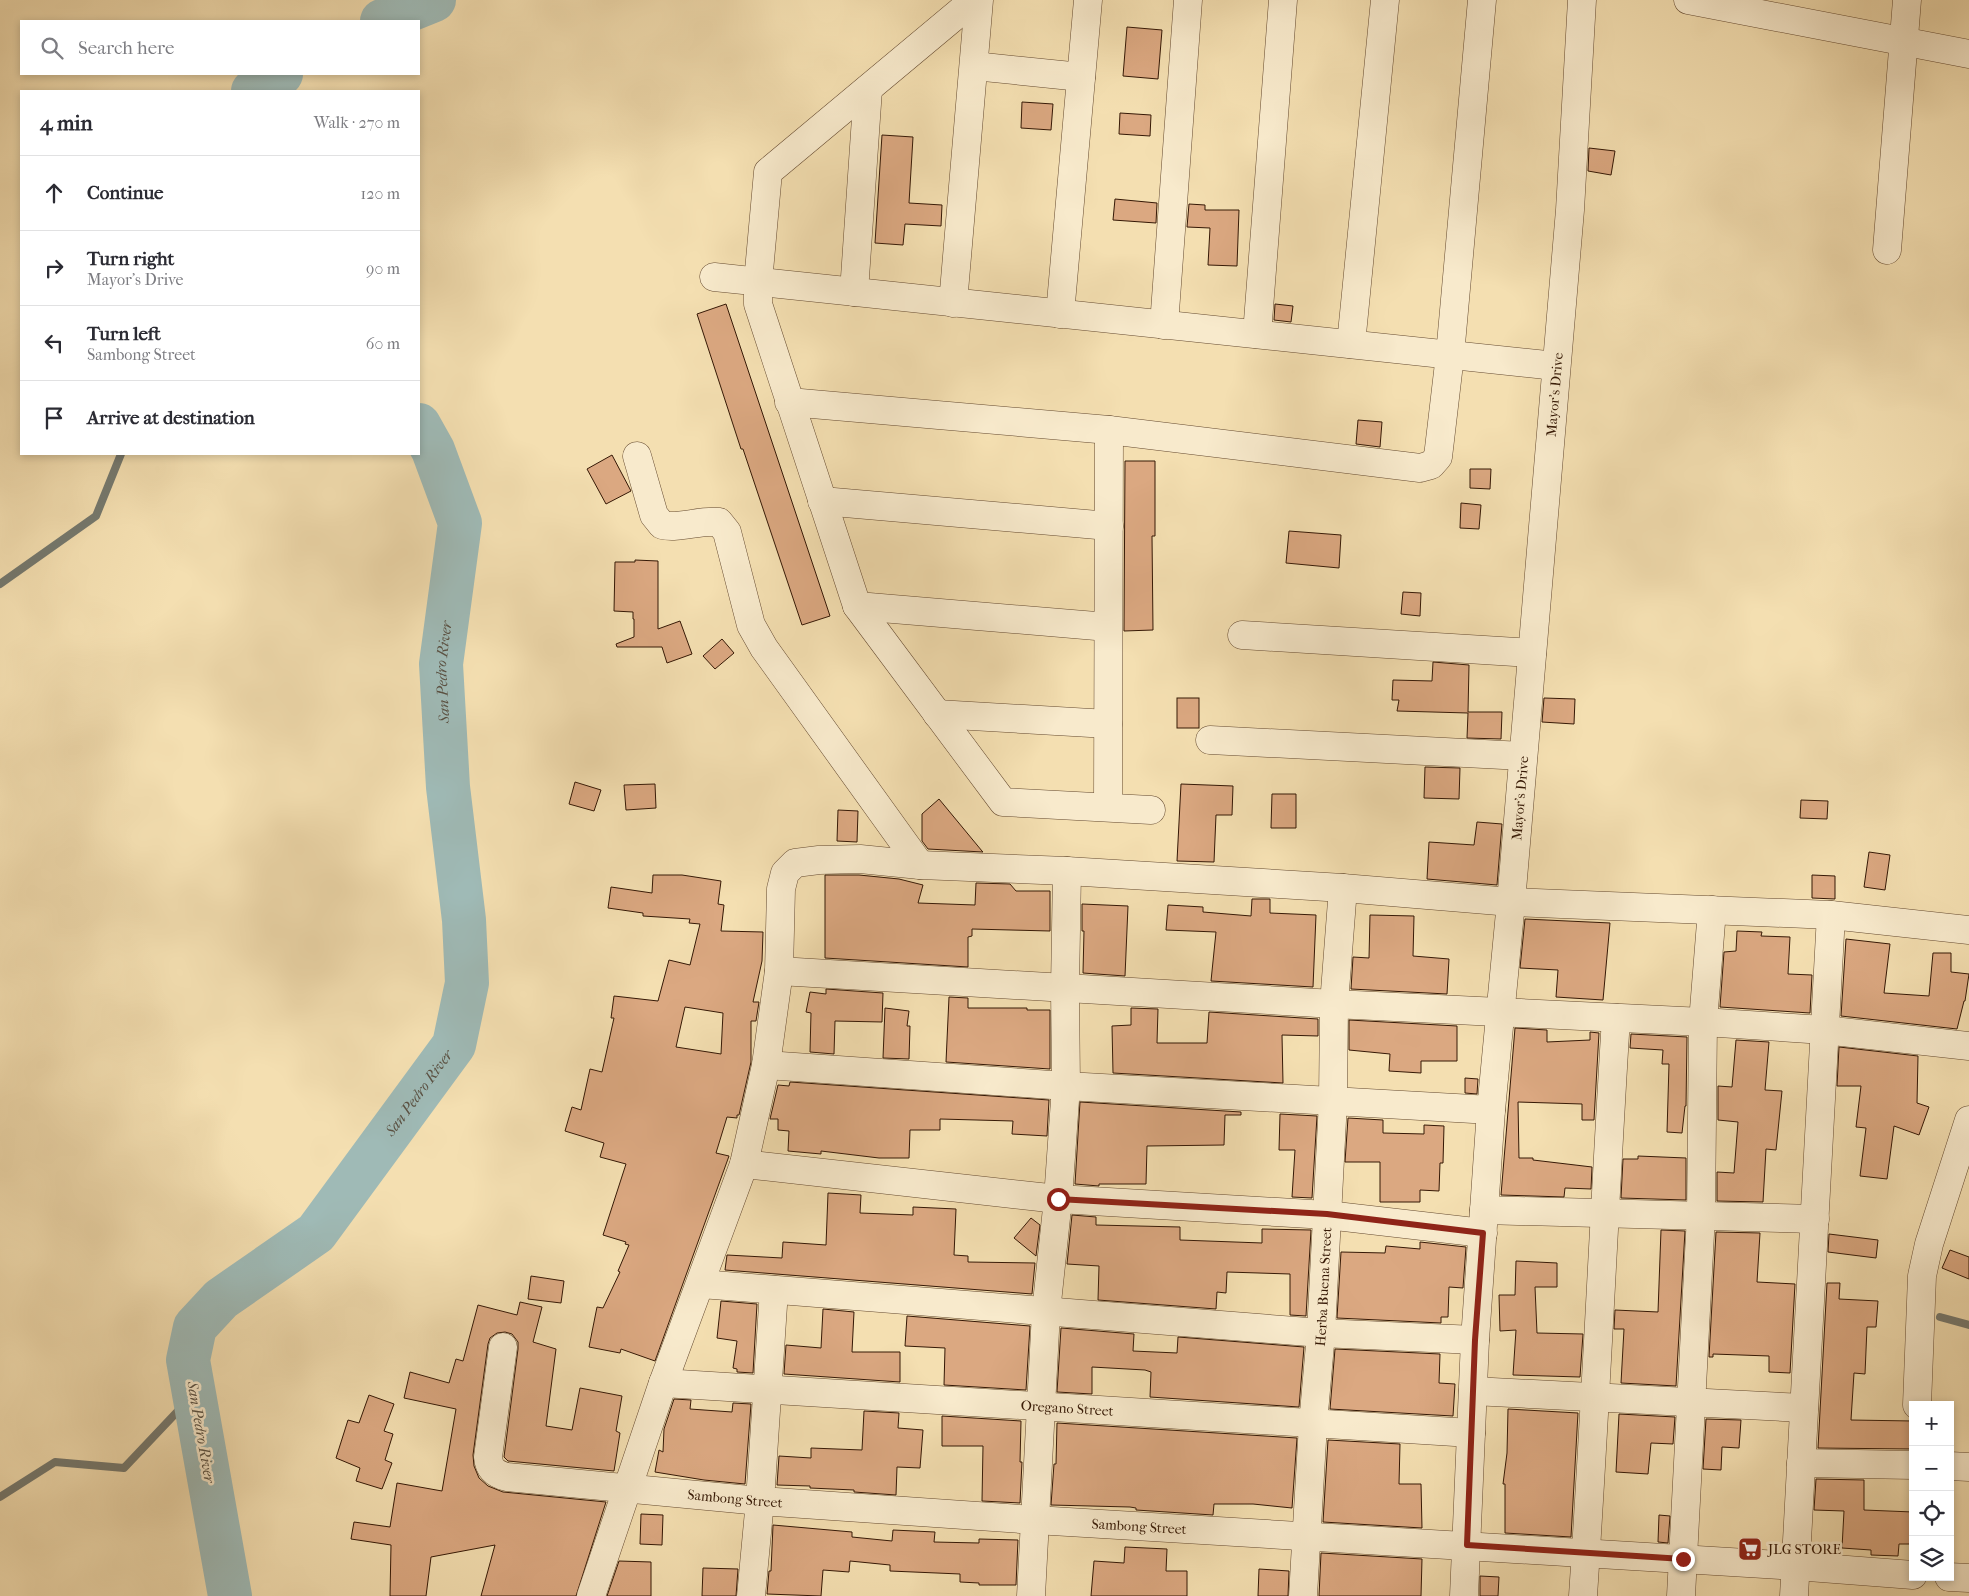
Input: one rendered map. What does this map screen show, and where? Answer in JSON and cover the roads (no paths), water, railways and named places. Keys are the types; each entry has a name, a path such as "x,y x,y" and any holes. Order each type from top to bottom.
{"street":[{"path":"974,0 768,172 758,282 758,304 857,606 1003,802 1151,810"},
{"path":"953,303 979,0"},
{"path":"1060,314 1088,0"},
{"path":"1164,325 1188,0"},
{"path":"1258,334 1283,0"},
{"path":"1351,344 1385,0"},
{"path":"789,402 1109,430 1420,468 1431,465 1438,457 1450,355 1482,0"},
{"name":"Mayor's Drive","path":"1464,1596 1475,1340 1491,1110 1511,902 1570,210 1582,0"},
{"path":"1887,250 1906,0"},
{"path":"1703,2 1810,12 1903,42 1969,54"},
{"path":"974,66 1081,77"},
{"path":"854,292 868,89"},
{"path":"714,278 1556,366"},
{"path":"1108,807 1109,430"},
{"path":"636,456 654,515 662,525 668,527 705,521 718,522 727,532 751,625 764,648 920,865"},
{"path":"822,501 1109,526"},
{"path":"857,606 1108,628"},
{"path":"1242,636 1532,653"},
{"path":"937,714 1108,724"},
{"path":"1210,740 1523,756"},
{"path":"591,1596 663,1383 744,1164 766,1065 779,971 781,889 785,873 795,863 819,860 860,859 920,865 1067,871 1343,888 1511,902 1832,915 1969,930"},
{"path":"1031,1596 1046,1312 1058,1199 1066,1086 1064,988 1067,871"},
{"name":"Herba Buena Street","path":"1303,1596 1312,1424 1321,1333 1333,1101 1334,1004 1343,888"},
{"path":"1681,1596 1701,1215 1703,1022 1712,910"},
{"path":"1794,1596 1824,1030 1832,915"},
{"path":"779,971 1334,1004 1703,1022 1824,1030 1969,1046"},
{"path":"1583,1596 1596,1398 1604,1213 1616,1018"},
{"path":"766,1065 1066,1086 1491,1110"},
{"path":"1917,1401 1922,1276 1929,1244 1969,1120"},
{"path":"744,1164 1058,1199 1327,1214 1483,1221 1604,1213 1815,1219"},
{"path":"701,1284 1321,1333 1475,1340"},
{"path":"751,1596 760,1501 774,1290"},
{"name":"Sambong Street","path":"503,1347 488,1464 498,1475 507,1477 760,1501 1035,1520 1795,1566 1911,1582"},
{"name":"Oregano Street","path":"663,1383 1471,1433"},
{"path":"1473,1391 1804,1408"},
{"path":"1801,1463 1909,1465"},
{"path":"1954,1466 1969,1467"},
{"path":"1954,1577 1969,1578"}],"waterway":[{"name":"San Pedro River","path":"384,20 434,0"},
{"name":"San Pedro River","path":"255,90 279,75"},
{"name":"San Pedro River","path":"230,1596 188,1360 195,1327 221,1299 316,1233 454,1045 467,983 464,920 448,787 441,664 460,523 433,450 420,427"},
{"path":"0,584 96,516 121,455"},
{"path":"1940,1317 1969,1325"},
{"path":"0,1497 55,1462 124,1468 194,1394"}],"place":[{"name":"JLG STORE","path":"1750,1549"}]}
